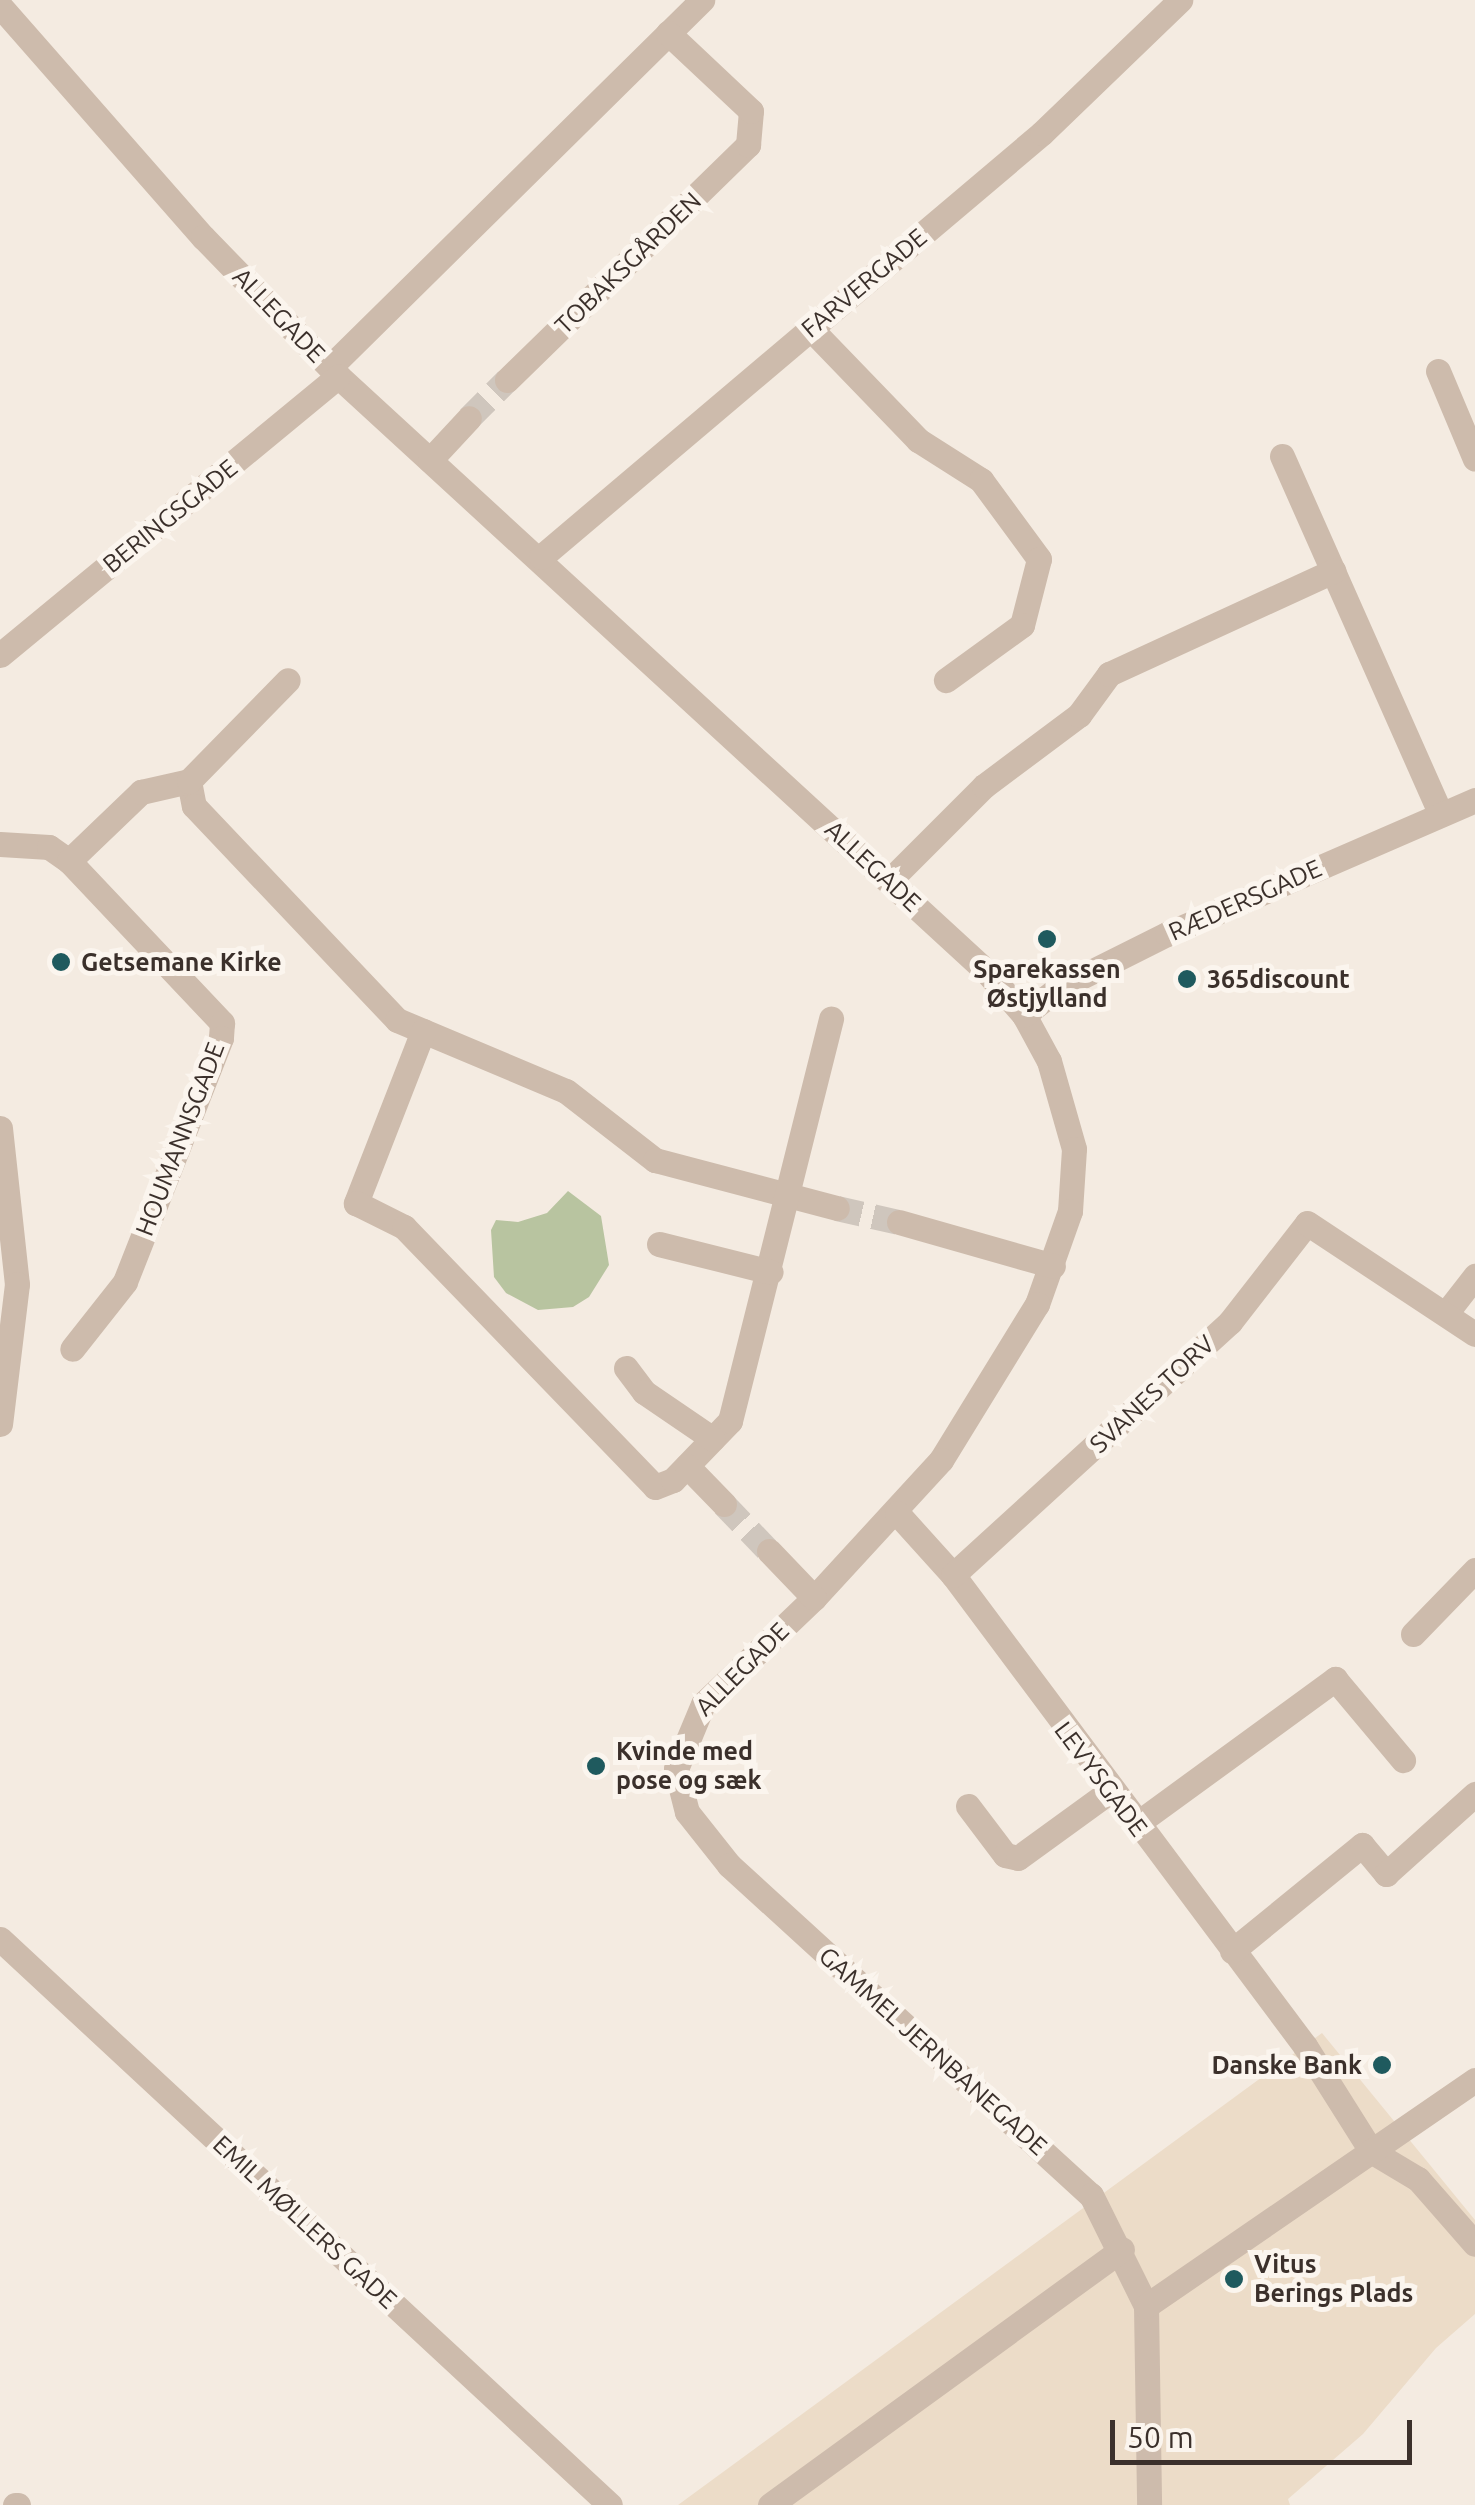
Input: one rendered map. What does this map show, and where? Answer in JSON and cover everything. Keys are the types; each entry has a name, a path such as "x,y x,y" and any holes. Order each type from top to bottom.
{"street":[{"name":"BERINGSGADE","path":"0,655 334,372 702,0"},
{"name":"FARVERGADE","path":"541,557 1042,133 1180,0"},
{"name":"ALLEGADE","path":"0,6 70,92 334,372 541,557 889,881 1024,1016 1049,1061 1074,1149 1070,1211 1052,1266 975,1414 897,1513 703,1704 680,1746 676,1769 687,1812 729,1865"},
{"name":"TOBAKSGÅRDEN","path":"507,380 748,145 751,111 668,33"},
{"path":"810,328 918,440 981,480 1039,559 1022,625 946,680"},
{"path":"1438,371 1475,459"},
{"path":"430,460 469,418"},
{"path":"1282,456 1441,814"},
{"path":"889,881 984,786 1079,715 1109,674 1333,571"},
{"path":"68,861 141,792 189,780 288,680"},
{"path":"189,780 194,806 397,1020 566,1091 655,1160 837,1208"},
{"name":"RÆDERSGADE","path":"1024,1016 1057,989 1166,934 1475,800"},
{"name":"HOUMANNSGADE","path":"0,844 49,847 68,861 222,1023 125,1282 72,1349"},
{"path":"423,1031 356,1204 404,1226 655,1487 687,1466 730,1421 792,1195 831,1018"},
{"path":"0,1128 18,1284 8,1332 0,1424"},
{"path":"900,1222 1052,1266"},
{"name":"SVANES TORV","path":"953,1575 1230,1322 1307,1223 1448,1312"},
{"path":"658,1244 771,1272"},
{"path":"1475,1276 1448,1312 1475,1334"},
{"path":"626,1368 644,1392 713,1439"},
{"path":"687,1466 724,1504"},
{"name":"LEVYSGADE","path":"897,1513 953,1575 1110,1792 1305,2046 1371,2151"},
{"path":"770,1550 814,1598"},
{"path":"1413,1634 1475,1570"},
{"path":"1135,1825 1335,1679 1403,1760"},
{"path":"968,1806 1006,1854 1018,1858 1110,1792"},
{"path":"1232,1951 1362,1846 1386,1874 1475,1794"},
{"name":"GAMMEL JERNBANEGADE","path":"729,1865 1091,2195 1122,2249"},
{"name":"EMIL MØLLERS GADE","path":"0,1938 610,2505"},
{"path":"1146,2306 1371,2151 1402,2134 1475,2080"},
{"path":"1371,2151 1418,2179 1475,2244"},
{"path":"770,2505 1122,2249 1146,2306 1149,2505"}],"green space":[{"path":"568,1191 601,1216 609,1265 589,1297 573,1307 538,1310 506,1293 494,1277 491,1230 496,1220 518,1222 547,1213"}],"shaded area":[{"name":"Vitus Berings Plads","path":"1322,2033 1475,2220 1475,2314 1436,2348 1363,2434 1288,2499 1290,2505 678,2505"}],"tunnel":[{"path":"469,418 507,380"},
{"path":"837,1208 899,1222"},
{"path":"724,1504 769,1551"}],"place":[{"name":"Sparekassen Østjylland","path":"1047,939"},
{"name":"Getsemane Kirke","path":"61,962"},
{"name":"365discount","path":"1187,979"},
{"name":"Kvinde med pose og sæk","path":"596,1766"},
{"name":"Danske Bank","path":"1382,2065"},
{"name":"Vitus Berings Plads","path":"1234,2279"}]}
